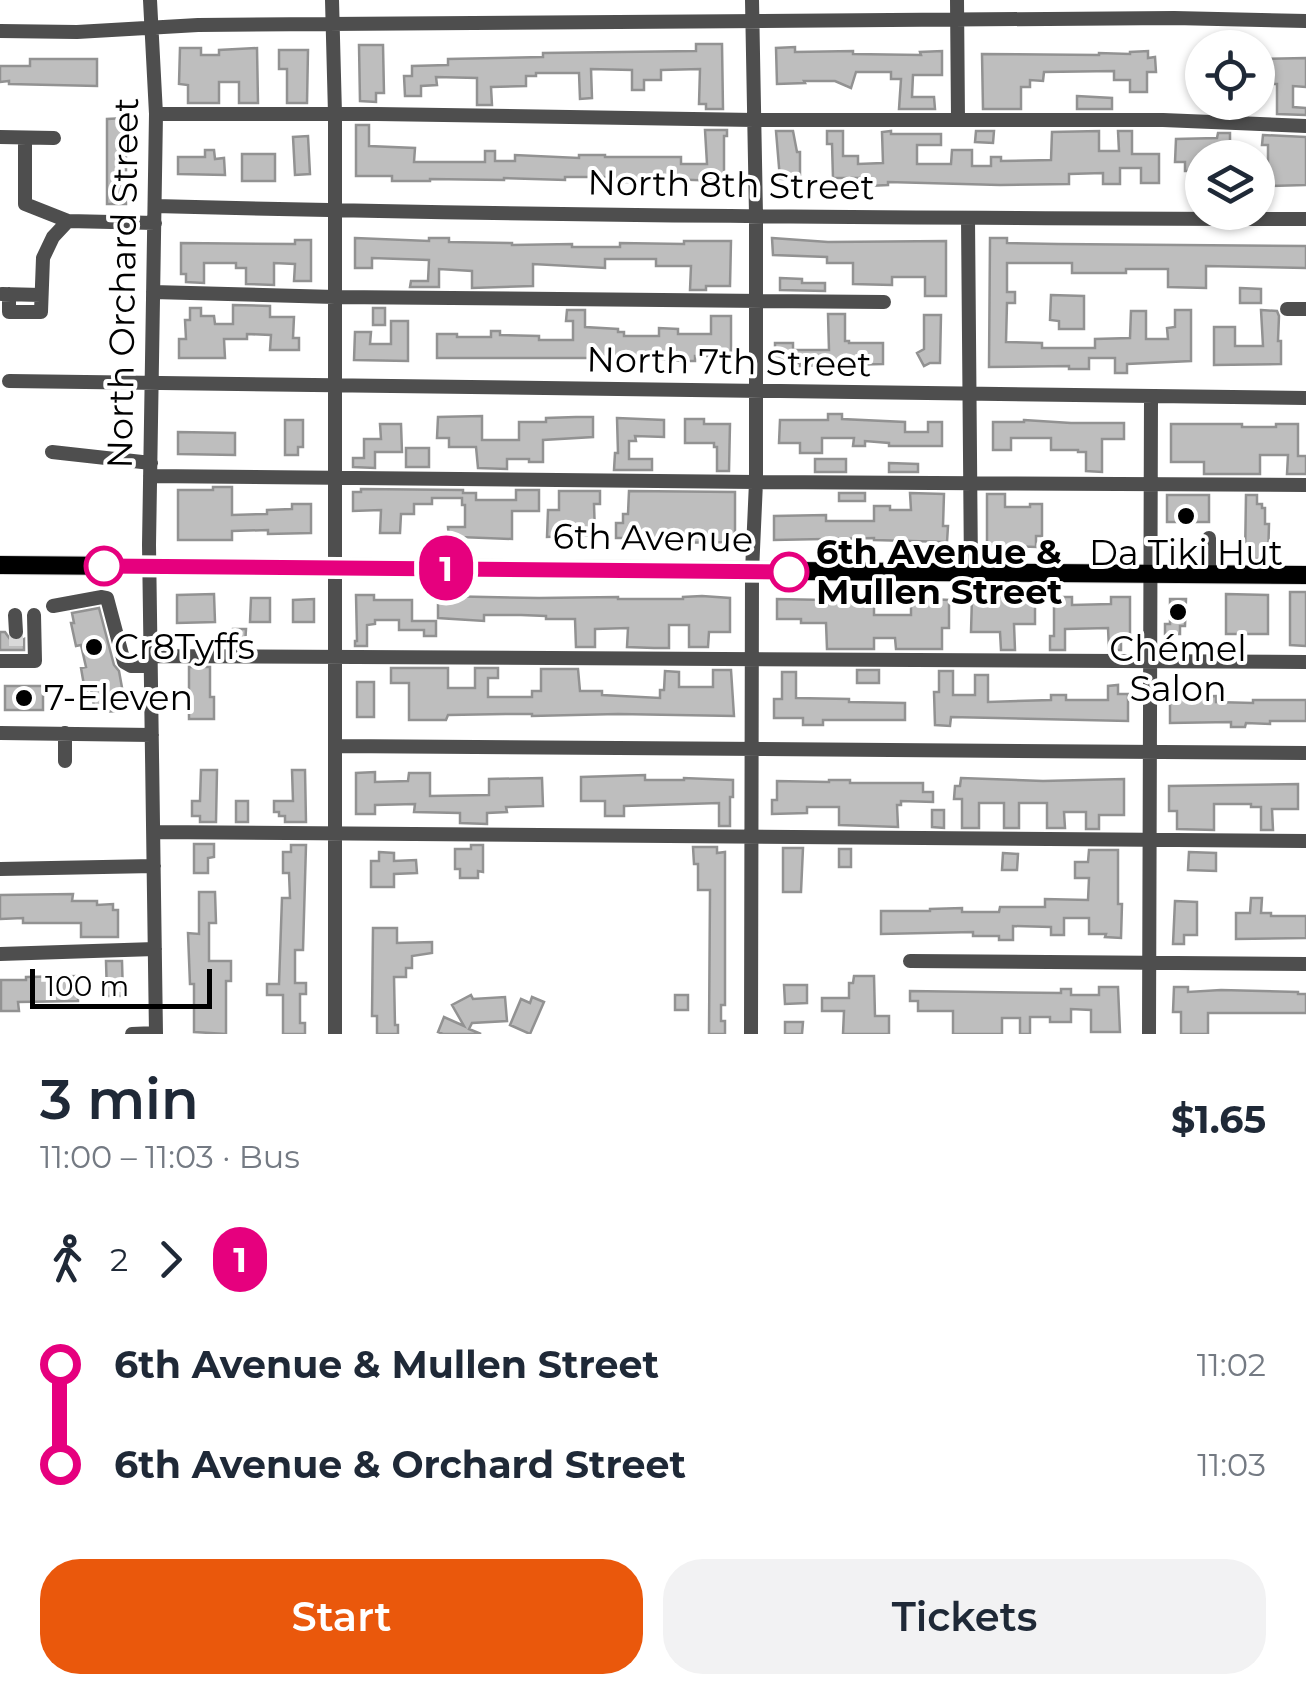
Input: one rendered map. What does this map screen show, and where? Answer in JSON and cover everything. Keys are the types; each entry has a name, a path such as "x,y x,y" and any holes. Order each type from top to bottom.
{"main road":[{"name":"6th Avenue","path":"0,564 1306,575"}],"street":[{"name":"North Orchard Street","path":"150,0 156,114 150,566 156,1034"},
{"path":"332,0 335,1034"},
{"path":"751,1034 752,572 756,482 752,0"},
{"path":"957,0 958,119"},
{"path":"1174,0 1174,18"},
{"path":"0,31 77,32 198,25 1174,18 1306,21"},
{"path":"156,114 1163,120 1306,126"},
{"path":"0,138 54,138"},
{"path":"26,138 25,204 68,221 155,223"},
{"name":"North 8th Street","path":"155,206 968,218 1306,218"},
{"path":"968,218 971,573"},
{"path":"4,294 41,294 47,247 68,221"},
{"path":"153,292 884,302"},
{"path":"1287,309 1306,309"},
{"name":"North 7th Street","path":"9,381 1306,398"},
{"path":"1149,1034 1151,396"},
{"path":"52,452 151,470 334,478 1306,485"},
{"path":"1209,538 1209,574"},
{"path":"53,606 107,598 124,662 131,666 150,661 335,656 1306,662"},
{"path":"15,615 16,632"},
{"path":"11,658 35,661 34,615"},
{"path":"0,733 152,735"},
{"path":"65,734 65,761"},
{"path":"336,746 1306,753"},
{"path":"154,832 1306,841"},
{"path":"0,870 154,866"},
{"path":"0,954 155,949"},
{"path":"910,961 1306,964"},
{"path":"132,1034 156,1034"}],"building":[{"path":"696,44 722,44 723,109 706,109 706,104 699,104 700,69 661,70 661,80 644,80 644,90 632,90 632,70 591,69 592,98 580,99 579,73 536,73 526,76 526,86 491,87 492,105 477,105 477,78 436,77 437,85 421,86 421,96 405,96 404,76 412,76 412,66 448,65 448,59 696,51"},
{"path":"359,45 383,45 384,93 376,93 376,102 360,101"},
{"path":"795,47 795,52 853,54 921,55 920,52 942,51 942,75 913,75 912,97 934,97 935,109 899,109 901,79 891,79 891,72 856,72 851,88 835,81 777,84 776,48"},
{"path":"180,48 201,48 201,55 219,55 219,50 257,48 258,103 239,103 239,82 219,82 219,103 188,103 188,85 179,84"},
{"path":"279,50 308,50 307,103 287,103 287,69 279,69"},
{"path":"1148,51 1148,58 1155,57 1156,72 1147,72 1147,92 1130,92 1130,80 1114,80 1114,71 1044,72 1043,81 1030,80 1030,87 1021,87 1021,109 983,109 982,54 1099,55"},
{"path":"1306,58 1306,87 1293,86 1293,107 1306,108 1306,115 1277,114 1275,59"},
{"path":"30,59 97,59 97,86 0,82 0,66 30,66"},
{"path":"1077,96 1112,98 1112,109 1077,109"},
{"path":"126,118 126,204 107,204 107,119"},
{"path":"356,125 369,125 369,146 415,148 414,162 485,162 485,151 495,151 495,161 515,161 515,155 605,155 681,157 681,164 707,164 705,130 727,130 724,181 632,178 632,182 609,182 609,177 565,177 392,181 392,176 356,176"},
{"path":"776,131 793,131 800,152 800,179 780,179"},
{"path":"827,131 843,131 843,156 858,156 858,164 883,163 882,132 891,131 941,134 941,145 917,145 917,164 951,164 952,150 972,150 972,166 991,166 991,157 1001,157 1001,161 1051,160 1052,132 1099,131 1099,151 1119,151 1118,131 1132,131 1132,154 1159,154 1159,183 1141,183 1141,168 1120,168 1120,184 1103,184 1103,173 1069,174 1069,184 888,182 868,186 868,178 833,178 832,144 827,144"},
{"path":"976,131 994,131 993,143 975,142"},
{"path":"1218,133 1230,133 1230,140 1185,140 1185,162 1175,162 1176,139 1217,138"},
{"path":"1263,135 1306,137 1306,185 1275,186 1275,140 1262,140"},
{"path":"308,136 310,174 295,175 293,137"},
{"path":"205,150 214,150 215,159 224,158 225,175 178,174 178,157 205,157"},
{"path":"242,154 275,154 275,181 242,181"},
{"path":"355,238 449,238 449,242 572,247 731,241 730,286 690,290 691,266 656,266 656,259 605,259 605,268 533,264 533,286 472,288 472,271 439,269 439,287 410,287 411,281 428,281 429,260 372,258 372,268 355,268"},
{"path":"772,238 828,242 946,241 946,296 925,296 925,277 892,277 892,285 853,284 853,263 827,263 827,257 773,255"},
{"path":"990,238 1007,238 1007,243 1306,246 1306,268 1206,266 1206,288 1168,287 1168,269 1072,273 1072,263 1007,263 1007,292 1015,292 1015,303 1007,303 1006,342 1042,343 1042,348 1095,348 1095,339 1130,338 1131,311 1146,311 1146,339 1168,339 1167,328 1175,327 1175,310 1191,310 1191,361 1127,364 1127,373 1115,373 1115,358 1089,358 1089,369 989,367"},
{"path":"295,240 311,240 311,281 294,281 295,264 274,263 274,285 246,284 246,268 236,268 236,263 204,263 204,283 186,282 186,274 181,274 181,243 295,244"},
{"path":"780,278 825,283 825,291 780,290"},
{"path":"1240,288 1261,289 1261,303 1240,303"},
{"path":"1051,295 1084,296 1084,329 1059,329 1059,321 1050,320"},
{"path":"233,305 270,306 270,317 294,317 293,338 299,338 299,350 270,350 271,335 247,334 247,339 224,339 225,358 179,358 179,339 186,339 185,320 190,320 190,308 201,308 201,316 214,316 215,324 233,324"},
{"path":"373,308 385,308 385,325 373,325"},
{"path":"567,310 585,310 585,327 618,329 624,336 659,336 659,328 678,329 678,334 711,334 711,316 731,316 731,356 695,356 695,361 594,355 437,358 437,334 491,337 491,331 500,331 500,335 539,336 539,340 573,340 573,321 566,321"},
{"path":"1261,310 1277,311 1279,316 1281,364 1214,365 1214,327 1235,327 1235,346 1263,346"},
{"path":"828,314 845,314 845,341 883,343 883,364 775,363 775,343 793,343 793,350 829,350"},
{"path":"924,315 941,315 940,363 924,366 917,353 924,349"},
{"path":"391,321 408,321 408,361 354,360 355,332 371,332 370,344 391,344"},
{"path":"828,414 842,414 842,419 905,422 905,432 928,432 928,422 942,422 942,446 889,446 865,441 865,446 853,446 854,438 822,438 822,453 800,453 800,443 779,443 780,420 828,420"},
{"path":"482,416 482,440 519,440 519,422 576,417 593,417 593,437 543,440 543,462 507,459 507,469 478,468 476,447 449,447 449,438 437,438 438,417"},
{"path":"617,418 664,420 664,437 635,436 636,441 629,441 629,459 652,459 652,470 614,470 618,453"},
{"path":"685,419 730,424 729,471 717,471 714,443 685,443"},
{"path":"285,420 303,420 303,447 298,447 298,455 285,455"},
{"path":"993,422 1124,423 1124,439 1102,439 1102,472 1086,471 1086,452 1051,450 1051,438 1011,438 1011,450 993,450"},
{"path":"380,424 401,424 402,452 375,452 375,468 353,467 353,458 364,458 364,439 381,439"},
{"path":"1171,424 1298,424 1298,456 1306,456 1306,474 1287,474 1288,455 1260,455 1260,474 1204,474 1204,462 1171,462"},
{"path":"178,432 235,433 235,455 178,454"},
{"path":"406,448 429,448 429,467 406,467"},
{"path":"815,459 846,459 846,472 815,472"},
{"path":"889,463 918,464 918,472 889,472"},
{"path":"232,487 232,515 267,514 267,510 292,509 292,504 311,504 311,533 232,531 232,540 178,540 178,490"},
{"path":"463,490 476,493 476,500 516,500 516,490 539,490 539,511 512,511 512,539 449,540 448,527 465,527 465,505 462,498 432,498 432,504 414,504 414,514 401,514 400,533 380,533 381,510 353,511 353,492"},
{"path":"559,491 600,491 600,504 594,504 595,535 547,537 548,510 559,510"},
{"path":"629,491 735,492 735,542 663,543 616,538 616,523 623,523 623,514 628,514"},
{"path":"839,493 865,493 865,501 839,501"},
{"path":"910,493 944,494 947,542 874,538 774,540 774,516 826,515 826,521 874,521 874,506 911,510"},
{"path":"987,494 1005,494 1005,507 1042,504 1042,536 1036,536 1036,547 987,545"},
{"path":"1167,495 1209,495 1209,522 1167,522"},
{"path":"1246,495 1257,495 1257,504 1265,508 1265,524 1269,524 1268,559 1245,559"},
{"path":"1290,592 1306,592 1306,646 1290,645"},
{"path":"214,594 215,622 177,623 177,595"},
{"path":"1226,594 1268,595 1268,634 1226,634"},
{"path":"356,595 374,595 374,600 412,600 412,621 436,621 436,636 424,636 424,630 399,630 399,620 375,620 375,624 367,625 367,646 355,646"},
{"path":"438,596 730,598 730,632 709,632 708,647 689,647 689,625 669,625 669,648 654,648 627,647 628,628 595,629 595,647 576,647 575,619 521,615 484,615 484,621 438,618"},
{"path":"972,597 1035,598 1035,624 1014,624 1015,650 1001,650 1000,632 971,632"},
{"path":"1054,597 1072,597 1072,605 1111,604 1111,597 1130,597 1130,639 1121,639 1121,650 1109,650 1108,628 1065,629 1065,650 1050,650"},
{"path":"251,598 270,598 270,622 250,622"},
{"path":"874,598 874,615 911,615 911,598 949,600 949,628 942,628 942,649 896,649 895,638 874,638 874,649 827,649 826,623 777,619 777,599"},
{"path":"314,599 314,622 293,622 293,600"},
{"name":"Chémel Salon","path":"1170,599 1186,599 1185,626 1180,626 1180,634 1165,634 1165,624 1170,624"},
{"path":"99,608 119,671 122,711 95,712 91,689 85,691 81,668 86,667 81,645 76,646 72,613"},
{"path":"233,629 246,629 245,645 232,645"},
{"path":"0,632 5,632 12,642 24,639 24,650 0,650"},
{"path":"189,667 210,667 214,719 189,719"},
{"path":"391,668 448,668 448,688 475,688 475,668 498,668 498,678 488,678 488,697 532,697 532,691 541,691 541,669 578,669 580,691 660,698 665,671 679,672 679,687 713,687 713,670 731,670 734,716 506,714 409,720 409,683 391,683"},
{"path":"857,670 879,670 879,683 857,683"},
{"path":"939,671 953,671 953,695 975,695 975,675 988,675 988,702 1051,700 1051,695 1066,695 1066,700 1108,700 1108,686 1118,685 1118,694 1128,694 1128,721 951,717 950,726 935,725 934,692 939,692"},
{"path":"782,672 796,672 796,698 905,703 905,720 823,720 823,725 803,725 803,718 774,718 774,699 782,699"},
{"path":"357,682 374,682 374,717 357,717"},
{"name":"7-Eleven","path":"5,686 43,686 43,710 5,710"},
{"path":"1216,696 1216,702 1306,700 1306,721 1246,723 1245,727 1231,727 1231,722 1170,723 1170,697"},
{"path":"201,770 217,770 216,822 200,822 200,816 192,816 192,801 200,801"},
{"path":"292,770 305,770 306,822 285,822 285,816 274,812 274,801 293,801"},
{"path":"375,772 375,782 408,781 409,773 430,773 430,796 489,795 489,779 542,778 543,806 506,807 507,812 487,813 487,824 460,823 460,813 414,812 415,804 375,805 375,814 356,814 356,773"},
{"path":"645,775 645,780 733,780 730,826 719,826 719,803 624,806 624,816 605,816 605,801 581,801 581,777"},
{"path":"961,778 1124,779 1124,815 1099,815 1099,829 1086,829 1086,812 1064,812 1065,828 1047,828 1047,803 1019,803 1019,828 1004,828 1004,803 979,803 979,828 962,828 962,799 954,799 955,786 960,786"},
{"path":"777,781 923,783 923,792 933,792 933,802 901,801 897,805 898,827 839,825 839,807 807,807 807,813 772,814"},
{"path":"1298,784 1298,809 1272,809 1273,830 1261,830 1261,807 1251,804 1214,804 1214,830 1177,829 1177,811 1169,811 1169,786"},
{"path":"236,801 248,801 248,822 236,822"},
{"path":"932,810 944,810 944,828 932,827"},
{"path":"194,844 214,844 214,857 208,858 208,873 194,873"},
{"path":"291,845 306,845 303,950 295,950 295,983 306,983 306,994 300,994 300,1023 305,1023 305,1034 283,1034 283,995 267,995 267,984 279,984 282,898 290,898 289,873 283,873 283,852 291,852"},
{"path":"471,845 483,845 483,872 478,871 478,878 460,878 460,869 455,869 455,849 471,849"},
{"path":"693,847 717,847 717,853 725,852 725,1005 721,1005 721,1021 725,1021 725,1034 709,1034 710,890 698,890 698,864 694,864"},
{"path":"783,848 803,848 801,892 783,892"},
{"path":"839,849 851,849 851,867 839,867"},
{"path":"1089,850 1118,850 1121,938 1089,934 1089,918 1064,918 1064,935 1051,935 1051,927 1013,926 1013,940 973,936 973,932 881,934 881,911 962,908 962,912 999,912 1000,907 1045,907 1045,899 1088,900 1089,878 1075,878 1075,862 1088,862"},
{"path":"379,852 394,853 394,861 416,860 417,873 394,874 394,887 371,887 371,861 379,861"},
{"path":"1189,852 1216,853 1216,871 1188,870"},
{"path":"1003,853 1018,854 1017,870 1002,870"},
{"path":"199,892 215,892 216,923 209,923 209,961 231,961 231,981 226,981 226,1034 194,1032 188,933 199,934"},
{"path":"73,894 72,901 113,904 113,910 118,910 118,937 81,937 81,923 0,919 0,895"},
{"path":"1251,898 1262,898 1261,913 1306,916 1306,938 1236,939 1236,913 1250,913"},
{"path":"1175,901 1197,902 1197,935 1184,935 1184,944 1173,944"},
{"path":"373,928 397,928 397,943 432,942 432,953 412,956 412,968 406,968 406,977 394,977 398,1034 377,1034 377,1016 372,1016"},
{"path":"106,961 122,961 123,996 107,996"},
{"path":"78,976 78,1001 18,1002 19,1011 1,1011 1,980"},
{"path":"854,976 874,976 875,1016 889,1016 889,1034 843,1034 844,1011 822,1011 822,998 849,998 849,983 853,983"},
{"path":"784,985 807,985 807,1003 785,1004"},
{"path":"1099,987 1118,987 1120,1032 1091,1032 1091,1010 1071,1009 1071,1022 1030,1017 1030,1034 1020,1034 1020,1018 1002,1018 1002,1034 953,1034 953,1011 918,1011 918,1001 910,1001 910,991 1061,993 1061,989 1071,989 1071,995 1099,995"},
{"path":"1174,987 1188,987 1188,992 1298,992 1306,994 1306,1013 1208,1013 1208,1034 1181,1034 1181,1012 1173,1012"},
{"path":"471,995 473,999 505,997 507,1021 472,1023 469,1029 481,1034 438,1032 444,1017 464,1026 452,1005"},
{"path":"675,995 688,995 688,1010 675,1010"},
{"path":"532,997 544,1002 530,1034 510,1025 521,999 530,1003"},
{"path":"785,1022 803,1022 802,1034 785,1034"}],"tunnel":[{"path":"16,632 16,652"}],"bus line":[{"name":"1","path":"104,566 789,572"}],"place":[{"name":"Da Tiki Hut","path":"1186,516"},
{"name":"6th Avenue & Mullen Street","path":"789,572"},
{"name":"Chémel Salon","path":"1178,612"},
{"name":"Cr8Tyffs","path":"94,647"},
{"name":"7-Eleven","path":"24,698"}]}
